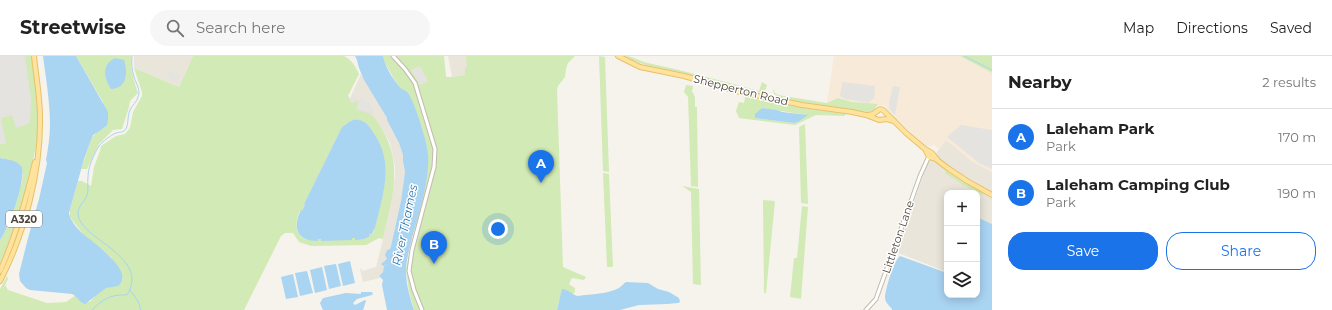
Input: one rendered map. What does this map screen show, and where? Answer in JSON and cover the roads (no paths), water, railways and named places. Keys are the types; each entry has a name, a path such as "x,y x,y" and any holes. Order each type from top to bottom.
{"main road":[{"name":"A320","path":"0,271 20,220 37,154 40,135 40,115 34,56"},
{"name":"Shepperton Road","path":"618,56 640,67 684,76 740,92 802,105 866,115 880,120 884,119 894,122"},
{"name":"Shepperton Road","path":"866,115 873,114 882,109 930,155 962,178 992,196"},
{"path":"876,112 877,118"},
{"path":"884,119 886,113"},
{"name":"A320","path":"0,281 16,243 29,202 36,174 37,154"}],"street":[{"path":"393,56 415,83 433,141 435,154 434,167 412,251 409,271 414,290 422,310"},
{"name":"Littleton Lane","path":"866,310 876,299 920,176 930,155"}],"water":[{"path":"43,56 76,56 108,112 107,125 93,135 91,140 84,159 69,213 75,226 102,249 117,265 122,272 122,280 118,286 106,288 85,304 72,294 30,290 20,281 19,274 47,163 46,160 50,134 48,90"},
{"name":"River Thames","path":"355,56 383,56 387,68 394,79 411,98 425,141 428,154 426,185 406,267 407,286 414,310 387,310 382,285 383,280 379,276 383,272 384,266 388,264 383,266 381,264 387,259 385,255 391,246 401,201 405,172 403,155 399,143 387,118 364,80"},
{"path":"115,58 124,60 126,75 120,86 111,89 105,76 105,72 107,64"},
{"path":"762,108 808,115 794,123 755,118 755,114"},
{"path":"353,120 362,121 369,127 380,143 384,155 384,191 375,228 371,235 369,235 370,236 364,239 355,240 355,238 352,238 352,240 321,241 321,239 318,239 318,241 305,239 298,232 298,216 305,205 304,204 342,127"},
{"path":"0,158 11,160 21,166 22,180 20,191 8,226 0,240"},
{"path":"980,218 992,224 992,310 892,310 886,302 885,294 893,269 900,256 944,272 944,298 980,298"},
{"path":"350,261 355,283 343,286 338,264"},
{"path":"336,264 341,286 329,289 324,266"},
{"path":"322,267 327,290 315,293 310,270"},
{"path":"307,271 313,293 300,296 295,273"},
{"path":"293,274 298,297 286,299 281,277"},
{"path":"626,282 648,283 658,289 669,292 679,298 680,302 639,305 620,310 557,310 562,289 578,296 599,294 610,292 619,288"},
{"path":"361,292 373,293 372,295 357,299 353,303 355,305 365,300 363,310 323,310 320,303 323,298 346,293 361,294"}],"waterway":[{"path":"92,310 112,296 127,295 132,281 130,269 122,259 112,249 89,232 81,223 78,214 79,208 88,193 89,169 95,153 99,146 107,139 114,134 125,130 130,110 139,95 133,72 132,56"},
{"path":"964,56 992,70"},
{"path":"130,290 138,301 141,310"}],"place":[{"name":"Laleham Park","path":"541,183"},
{"name":"Laleham Camping Club","path":"434,264"}]}
